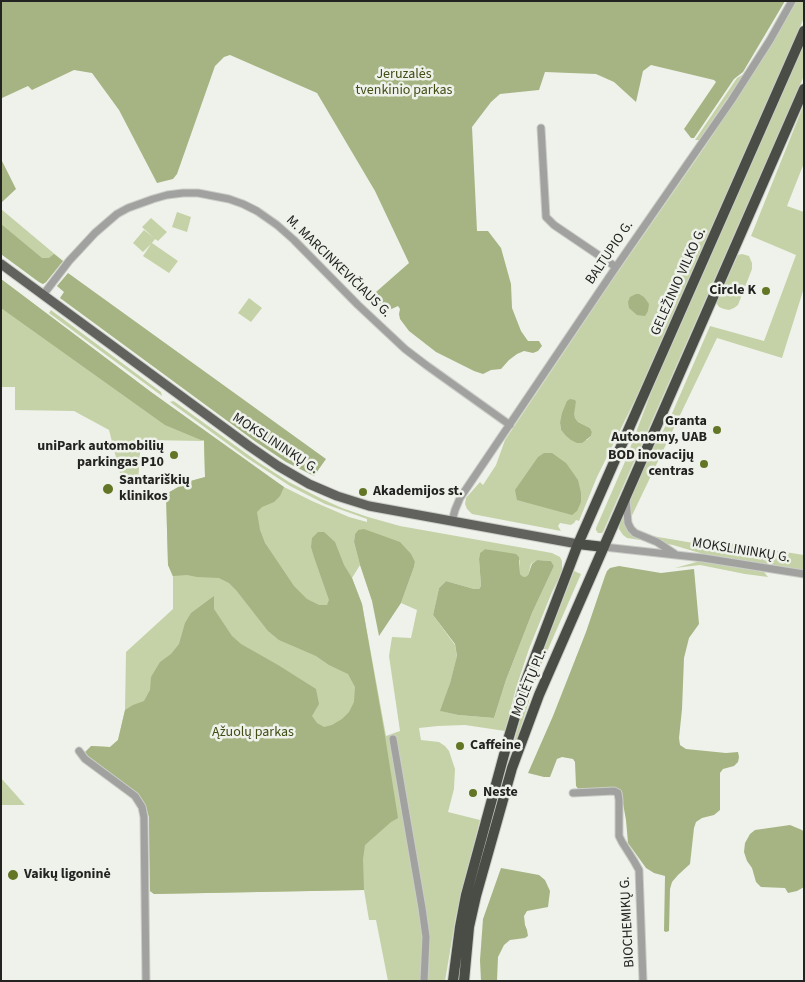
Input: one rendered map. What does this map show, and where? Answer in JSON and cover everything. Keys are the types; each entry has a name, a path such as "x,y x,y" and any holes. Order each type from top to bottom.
{"highway":[{"name":"GELEŽINIO VILKO G.","path":"578,544 804,31"},
{"path":"578,544 604,547 804,89"},
{"name":"MOLĖTŲ PL.","path":"453,981 466,895 508,740 525,683 578,544"},
{"name":"MOLĖTŲ PL.","path":"464,981 469,927 474,904 512,768 539,695 604,547"}],"main road":[{"name":"MOKSLININKŲ G.","path":"1,264 249,446 309,484 360,503 578,544"}],"street":[{"name":"BALTUPIO G.","path":"452,521 460,498 616,266 731,101 770,40 792,1"},
{"path":"541,128 546,217 554,225 616,266"},
{"name":"M. MARCINKEVIČIAUS G.","path":"43,295 69,261 95,233 117,214 128,208 153,198 183,193 198,193 229,199 250,207 277,224 405,349 510,425"},
{"name":"MOKSLININKŲ G.","path":"626,496 628,522 631,529 635,533 657,542 675,555"},
{"name":"MOKSLININKŲ G.","path":"604,547 703,558 804,574"},
{"path":"393,739 422,908 426,944 424,981"},
{"path":"79,751 84,759 135,796 142,807 144,817 146,981"},
{"name":"BIOCHEMIKŲ G.","path":"573,793 618,793 620,836 638,870 644,981"}],"green space":[{"name":"Jeruzalės tvenkinio parkas","path":"1,1 785,1 743,72 734,79 694,138 691,138 684,129 716,82 651,65 643,71 636,102 614,82 596,74 545,72 539,90 500,94 491,102 472,127 477,231 488,231 501,248 511,284 512,308 521,331 528,341 539,341 542,346 533,353 524,351 517,354 501,369 491,370 483,374 436,352 409,331 400,319 400,309 398,306 383,313 368,299 409,263 375,191 317,93 230,55 224,57 215,66 177,174 173,179 157,183 119,110 92,73 74,70 32,90 28,86 2,98 1,102"},
{"path":"796,1 804,1 804,18 635,400 597,477 579,521 576,520 571,525 560,523 558,526 561,531 472,514 465,504 466,498 480,482 483,485 496,465 505,440 764,57","holes":["576,402 573,414 578,422 590,428 592,432 587,440 565,435 561,430 560,423"]},
{"path":"804,44 804,76 603,532 598,533 596,528 624,464 652,390"},
{"path":"744,74 699,140 695,140 737,78"},
{"path":"804,104 804,163 787,206 804,212 804,288 782,358 717,338 626,528 629,532 705,545 722,542 804,555 804,570 703,554 673,545 627,538 619,529 620,521 647,459 670,418 710,326 764,341 796,255 751,236"},
{"path":"1,159 16,189 1,203"},
{"path":"1,209 63,261 43,284 1,254"},
{"path":"177,212 191,217 187,232 172,227"},
{"path":"151,218 167,232 158,241 155,239 152,243 178,261 169,273 143,256 151,244 143,252 133,243 144,230 154,238 142,227"},
{"path":"1,224 42,258 49,258 54,254 63,261 46,282 43,284 39,282 1,254"},
{"path":"738,255 749,256 752,269 738,305 729,310 724,309 719,307 717,301"},
{"path":"68,273 326,459 314,476 286,462 256,442 60,298 64,292 57,286"},
{"name":"Ąžuolų parkas","path":"1,279 151,392 270,478 312,501 349,517 367,522 367,519 325,504 290,486 247,458 170,402 175,402 289,482 342,508 400,526 552,553 560,557 562,570 529,649 516,688 505,731 465,725 419,728 421,740 439,742 449,751 455,769 454,789 448,812 480,820 456,916 445,981 388,981 376,920 369,920 364,890 154,894 150,891 149,817 145,804 138,794 101,767 91,746 110,747 118,740 125,710 126,652 173,609 173,577 168,565 166,494 187,482 205,477 204,441 141,440 138,482 122,481 109,430 74,411 15,410 15,387 1,387","holes":["358,530 415,562 401,603 417,610 411,638 392,637 389,656 400,731 386,736 362,604 352,578 360,565 354,542 355,534","485,549 516,555 520,561 520,574 525,577 528,575 531,564 537,560 551,561 554,566 532,613 506,680 494,718 458,715 441,711 457,657 455,645 433,615 439,588 446,581 479,589 481,586 479,559 480,553"]},
{"name":"Ąžuolų parkas","path":"1,279 151,392 284,487 280,496 274,502 262,507 257,512 260,530 265,543 294,586 307,599 319,605 327,605 329,600 311,547 312,538 318,532 324,532 335,542 362,604 398,818 365,845 363,859 364,890 154,894 150,891 149,817 145,804 138,794 84,753 91,746 110,747 118,740 125,710 144,701 150,690 151,677 160,662 171,654 179,644 185,623 191,613 214,596 214,609 232,636 241,644 316,689 319,704 312,716 317,723 324,727 342,719 349,712 354,702 355,687 348,674 316,656 279,640 268,631 229,583 219,578 187,575 173,576 168,565 166,494 187,482 205,477 204,440 165,425 1,308"},
{"path":"636,294 644,297 649,304 645,316 637,315 629,308 628,302 630,297"},
{"path":"249,298 262,308 251,322 238,313"},
{"path":"51,310 161,392 162,396 49,313"},
{"path":"570,399 576,402 575,418 578,422 590,428 592,432 591,436 582,443 571,440 561,430 562,413 567,401"},
{"path":"544,453 552,453 566,463 578,480 581,502 577,511 572,515 517,500 515,490 538,457"},
{"path":"364,529 400,542 411,554 415,562 401,603 379,636 372,601 354,542 355,534 358,530"},
{"path":"485,549 516,554 519,557 520,574 525,577 528,575 532,564 537,560 551,561 554,566 532,613 506,680 494,718 458,715 440,711 457,656 455,644 433,615 439,588 446,581 479,589 481,586 479,559 480,553"},
{"path":"700,561 764,572 768,577 700,565 675,568"},
{"path":"619,566 661,573 694,569 699,624 689,638 684,658 680,745 686,749 726,753 738,752 739,757 738,762 734,766 723,769 720,773 720,810 714,815 702,818 696,822 690,864 672,882 670,889 669,931 666,932 664,931 665,876 654,873 646,868 628,843 621,793 580,791 576,786 575,762 573,759 562,757 557,759 550,777 528,773 586,632 607,571 610,568"},
{"path":"574,571 581,574 539,670 511,758 525,703 543,650"},
{"path":"1,778 25,805 1,805"},
{"path":"790,825 804,832 804,887 788,893 785,888 761,887 756,882 752,868 747,861 744,852 745,843 750,834 755,830"},
{"path":"501,868 539,875 545,880 550,891 548,907 527,911 524,916 528,936 510,940 504,945 498,957 497,981 481,981 480,960 483,919"}],"place":[{"name":"Circle K","path":"766,291"},
{"name":"Granta Autonomy, UAB","path":"717,430"},
{"name":"uniPark automobilių parkingas P10","path":"174,455"},
{"name":"BOD inovacijų centras","path":"704,464"},
{"name":"Santariškių klinikos","path":"108,489"},
{"name":"Akademijos st.","path":"363,492"},
{"name":"Caffeine","path":"460,746"},
{"name":"Neste","path":"473,793"},
{"name":"Vaikų ligoninė","path":"13,875"}]}
